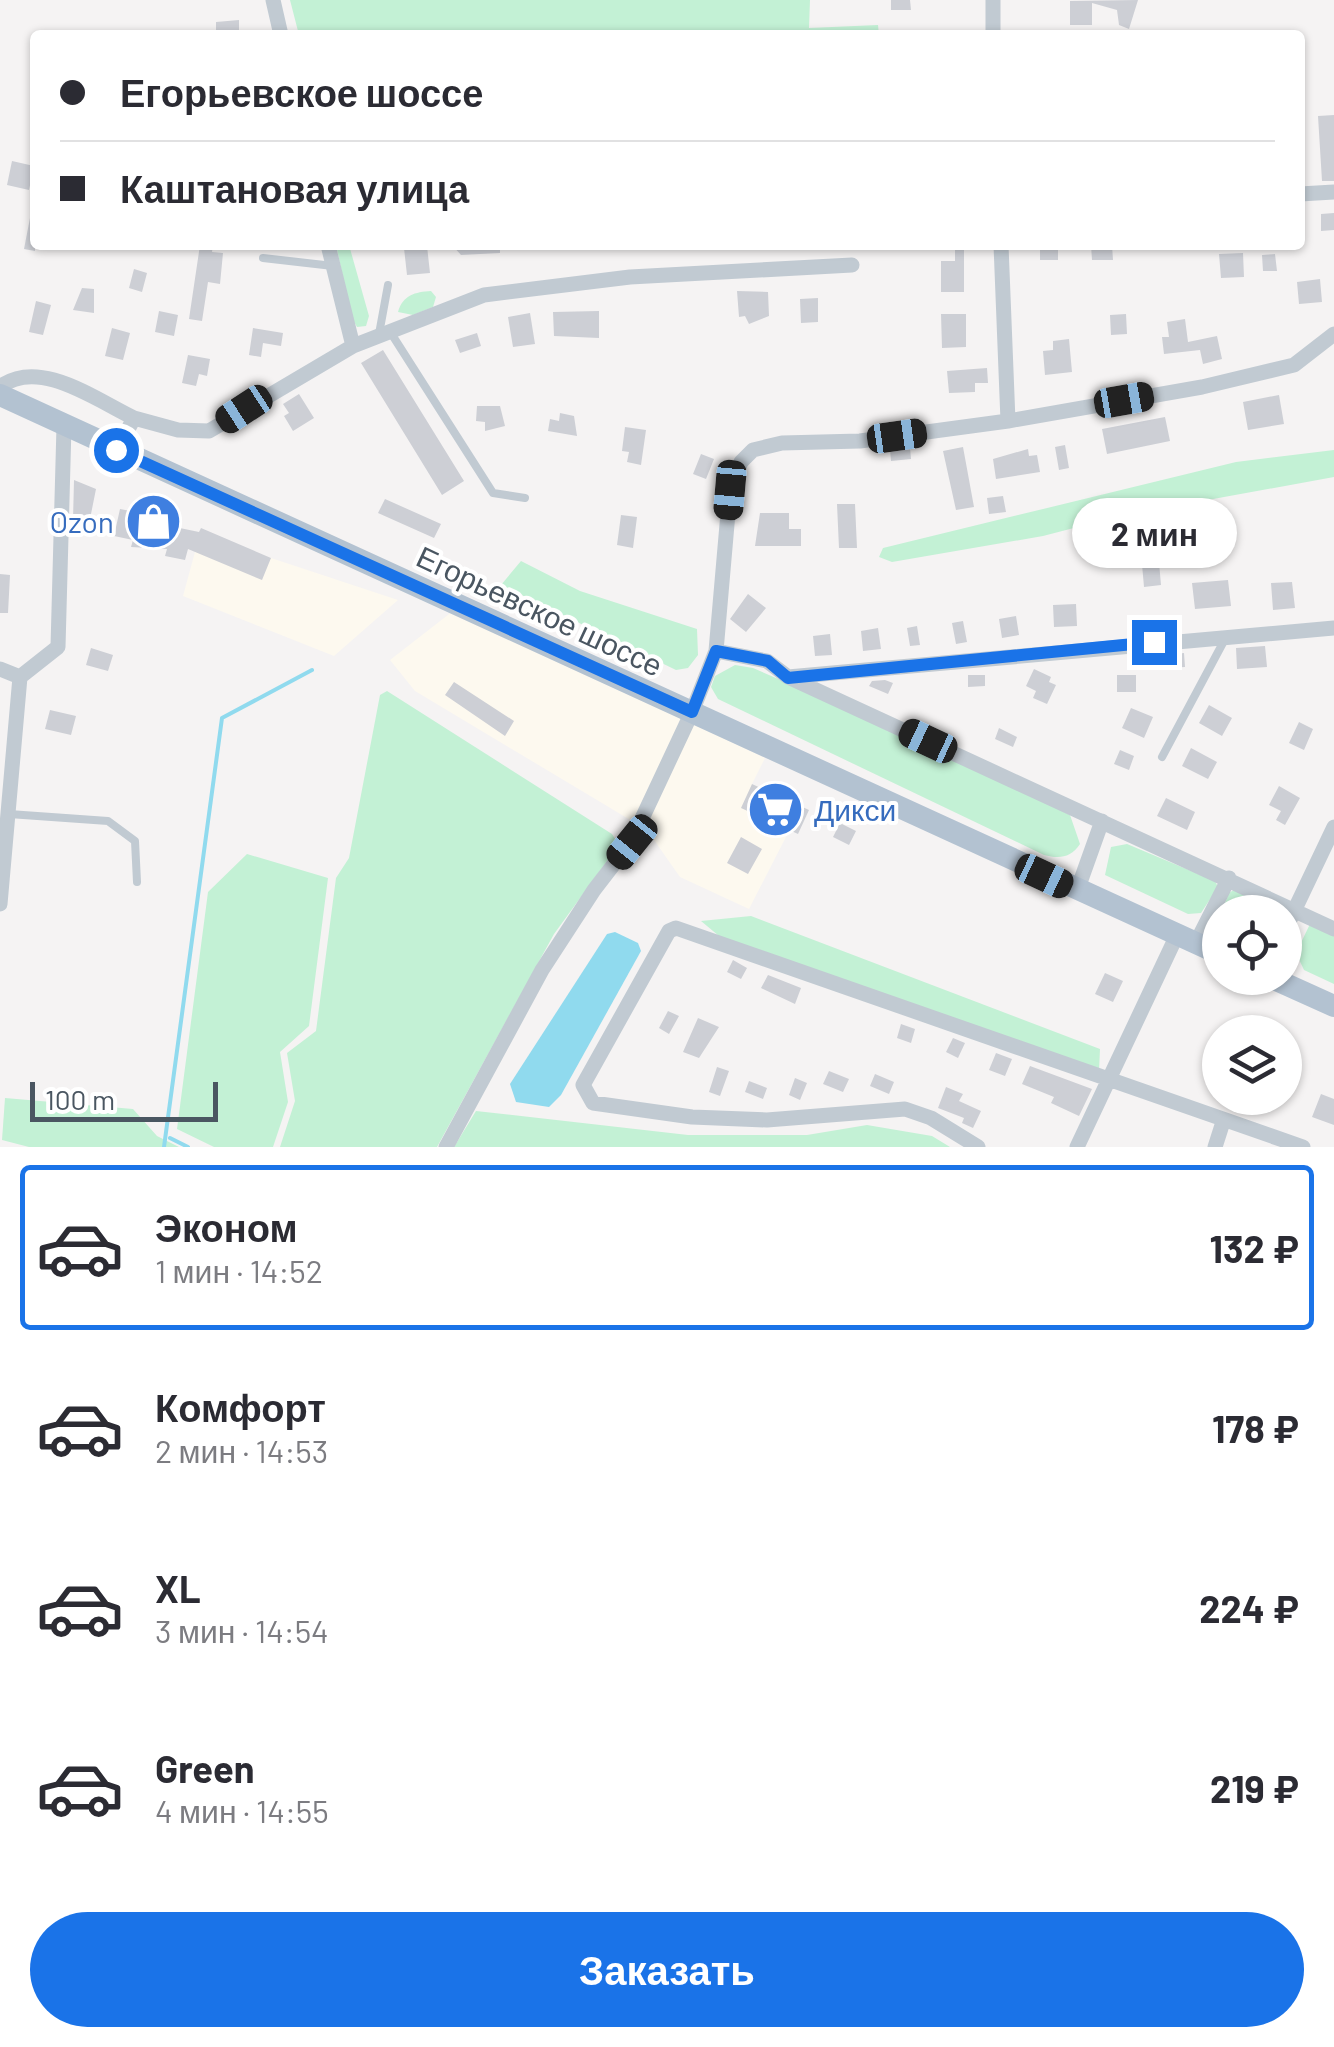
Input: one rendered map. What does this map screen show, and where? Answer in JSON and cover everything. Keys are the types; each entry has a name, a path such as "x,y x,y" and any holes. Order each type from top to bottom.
{"main road":[{"name":"Егорьевское шоссе","path":"0,391 64,426 1202,946"},
{"path":"1302,992 1334,1006"}],"street":[{"path":"274,0 279,30"},
{"path":"993,0 993,30"},
{"path":"1305,194 1334,192"},
{"path":"329,250 354,346"},
{"path":"1001,250 1008,421"},
{"path":"0,391 28,374 64,384 134,418 178,430 209,431 354,346 484,295 630,277 852,265"},
{"path":"446,1147 542,970 594,890 632,842 692,712 716,651 730,490 741,462 753,450 782,443 860,441 1008,421 1202,387 1294,365 1334,334"},
{"path":"116,450 134,418"},
{"path":"0,904 2,813 20,676 58,648 64,426"},
{"path":"788,678 1334,628"},
{"path":"716,651 768,661 788,678 1266,895"},
{"path":"0,670 20,676"},
{"path":"1078,891 1102,821"},
{"path":"1301,895 1334,827"},
{"path":"1077,1147 1108,1079 1187,939 1228,878"},
{"path":"1302,912 1334,928"},
{"path":"978,1147 931,1118 905,1109 767,1120 692,1117 593,1103 583,1085 669,931 676,928 1298,1146"},
{"path":"1215,1147 1223,1122"}],"lane":[{"path":"263,258 334,266"},
{"path":"388,285 384,332 493,493 525,498"},
{"path":"1162,756 1227,635"},
{"path":"2,813 108,820 135,841 136,882"}],"shaded area":[{"path":"201,530 398,600 334,656 183,596"},
{"path":"453,611 765,758 752,784 809,810 798,833 789,831 749,909 680,877 647,830 415,691 390,660"}],"green space":[{"path":"290,0 810,0 809,28 878,25 878,30 298,30"},
{"path":"337,250 350,250 369,316 366,326 357,327"},
{"path":"431,291 436,297 433,307 413,315 398,312 410,296"},
{"path":"1334,450 1334,477 1120,516 1043,536 892,562 879,557 883,548 1236,462"},
{"path":"521,561 580,591 697,629 698,655 688,668 676,670 501,585"},
{"path":"735,665 753,668 955,755 1070,815 1080,844 1064,856 1044,855 718,699 711,687 715,676"},
{"path":"387,691 612,834 617,842 554,934 437,1147 280,1147 295,1101 287,1053 316,1031 336,878 349,858 380,695"},
{"path":"1127,844 1215,881 1218,887 1213,895 1202,895 1201,913 1188,914 1105,875 1111,847"},
{"path":"247,854 328,878 309,1026 280,1052 288,1102 273,1147 214,1147 177,1129 208,892"},
{"path":"1238,887 1252,895 1228,895"},
{"path":"751,916 1100,1049 1099,1071 719,936 701,921"},
{"path":"1310,924 1334,932 1334,984 1304,970 1302,941"},
{"path":"5,1098 133,1109 157,1136 179,1147 29,1147 2,1140"},
{"path":"476,1111 688,1135 807,1135 867,1125 932,1136 950,1147 454,1147"}],"water":[{"path":"615,932 638,943 641,951 561,1095 549,1107 516,1102 510,1084 607,934"}],"building":[{"path":"891,0 910,0 911,10 891,10"},
{"path":"1138,0 1129,29 1119,25 1117,10 1092,3 1092,25 1070,25 1070,1"},
{"path":"239,20 239,30 216,30 216,22"},
{"path":"1334,115 1334,181 1322,181 1318,116"},
{"path":"12,161 30,165 29,190 7,185"},
{"path":"1334,213 1334,230 1321,231 1321,214"},
{"path":"30,218 30,250 35,251 24,249"},
{"path":"199,250 223,253 220,284 208,282 202,321 189,319"},
{"path":"404,250 427,250 430,273 407,275"},
{"path":"456,250 500,250 500,253 461,255"},
{"path":"955,250 964,250 964,292 941,292 941,261 955,261"},
{"path":"1040,250 1058,250 1058,260 1040,260"},
{"path":"1091,250 1112,250 1113,260 1092,260"},
{"path":"1243,253 1244,277 1221,278 1219,254"},
{"path":"1275,254 1277,271 1263,271 1262,255"},
{"path":"134,269 147,273 142,292 129,288"},
{"path":"1320,279 1322,302 1299,304 1297,282"},
{"path":"82,288 94,289 94,313 73,310"},
{"path":"737,291 768,292 769,316 749,324 745,316 739,317"},
{"path":"818,298 818,322 801,323 800,299"},
{"path":"36,301 51,305 43,335 29,332"},
{"path":"159,311 178,315 174,336 155,332"},
{"path":"599,311 599,338 554,336 553,312"},
{"path":"530,313 535,344 513,347 508,317"},
{"path":"941,314 966,314 966,347 942,348"},
{"path":"1126,314 1127,334 1111,335 1110,315"},
{"path":"1185,319 1188,342 1217,336 1222,359 1203,364 1200,350 1164,354 1162,337 1169,337 1167,322"},
{"path":"112,328 130,333 123,360 105,356"},
{"path":"253,328 283,333 281,346 263,343 261,357 249,355"},
{"path":"477,333 481,346 460,353 455,340"},
{"path":"1069,339 1072,372 1045,375 1043,351 1053,350 1053,341"},
{"path":"383,350 464,481 442,495 361,363"},
{"path":"188,355 210,359 207,376 199,374 196,386 182,383"},
{"path":"987,368 988,383 975,383 975,392 949,393 947,371"},
{"path":"299,394 314,418 293,431 284,416 289,413 283,404"},
{"path":"1279,395 1284,424 1248,430 1243,402"},
{"path":"477,406 500,406 505,426 485,431 485,422 476,421"},
{"path":"560,413 574,416 577,436 548,431 550,419 559,421"},
{"path":"1165,417 1170,441 1107,454 1102,429"},
{"path":"625,427 646,430 641,465 627,462 629,452 622,451"},
{"path":"1065,445 1069,468 1059,470 1055,447"},
{"path":"910,447 911,459 891,461 890,449"},
{"path":"963,447 974,507 956,510 943,451"},
{"path":"1028,449 1029,456 1037,455 1040,472 996,479 993,459"},
{"path":"701,454 714,459 706,479 693,474"},
{"path":"74,480 96,489 89,524 73,520"},
{"path":"1003,496 1006,512 989,514 987,498"},
{"path":"385,499 441,524 434,538 378,513"},
{"path":"837,504 855,504 857,548 839,548"},
{"path":"120,509 177,520 175,527 199,532 201,528 271,558 262,580 188,549 185,560 165,556 167,549 131,547 133,540 114,536"},
{"path":"760,513 789,513 789,529 801,529 801,546 755,546"},
{"path":"621,515 637,517 633,548 617,545"},
{"path":"1158,551 1161,585 1144,587 1141,553"},
{"path":"0,574 10,575 8,613 0,613"},
{"path":"1228,580 1231,606 1195,609 1192,583"},
{"path":"1292,582 1295,608 1273,610 1271,583"},
{"path":"748,594 766,608 746,632 730,619"},
{"path":"1076,604 1077,626 1054,627 1053,605"},
{"path":"1016,616 1019,635 1002,638 999,619"},
{"path":"963,621 967,642 956,644 952,623"},
{"path":"917,626 920,645 910,646 907,628"},
{"path":"878,628 881,649 863,651 861,631"},
{"path":"830,634 832,655 815,656 813,636"},
{"path":"1265,646 1267,667 1237,669 1236,648"},
{"path":"91,648 113,655 108,671 86,665"},
{"path":"1184,653 1185,667 1165,668 1164,655"},
{"path":"1034,669 1051,677 1049,682 1056,685 1047,704 1033,698 1036,691 1026,686"},
{"path":"968,675 985,675 985,686 968,687"},
{"path":"1117,675 1136,675 1136,692 1117,692"},
{"path":"872,681 893,683 888,694 869,686"},
{"path":"454,682 514,721 505,736 445,695"},
{"path":"1209,705 1232,718 1222,736 1199,723"},
{"path":"1131,708 1153,717 1144,738 1122,728"},
{"path":"50,710 76,716 71,735 45,729"},
{"path":"1299,722 1313,729 1304,750 1289,743"},
{"path":"999,728 1017,737 1013,747 995,739"},
{"path":"1191,748 1217,762 1208,779 1182,766"},
{"path":"1120,750 1134,756 1129,770 1114,764"},
{"name":"Дикси","path":"752,784 809,810 798,834 741,808"},
{"path":"1279,786 1300,798 1285,825 1276,820 1281,811 1269,805"},
{"path":"1166,798 1195,812 1187,830 1157,816"},
{"path":"840,823 856,831 849,845 833,837"},
{"path":"741,837 762,849 748,874 727,863"},
{"path":"733,960 747,968 741,979 727,972"},
{"path":"1105,973 1123,981 1113,1002 1095,994"},
{"path":"768,975 801,988 795,1004 761,988"},
{"path":"668,1011 679,1016 669,1034 659,1028"},
{"path":"698,1018 719,1027 699,1058 683,1052"},
{"path":"901,1024 915,1029 911,1043 897,1038"},
{"path":"953,1038 965,1043 958,1058 946,1052"},
{"path":"996,1053 1012,1059 1005,1076 989,1070"},
{"path":"1030,1066 1092,1089 1079,1116 1051,1103 1054,1097 1022,1084"},
{"path":"717,1067 729,1071 720,1096 709,1092"},
{"path":"829,1071 849,1079 843,1092 823,1084"},
{"path":"875,1074 894,1082 889,1094 870,1086"},
{"path":"795,1078 807,1083 800,1100 789,1095"},
{"path":"749,1081 767,1088 763,1099 745,1092"},
{"path":"946,1087 963,1094 959,1101 981,1111 973,1128 962,1123 964,1118 938,1108"},
{"path":"1321,1094 1334,1099 1334,1125 1312,1117"}],"waterway":[{"path":"164,1147 222,718 312,670"},
{"path":"170,1138 188,1147"}],"place":[{"name":"Ozon","path":"153,521"},
{"name":"Дикси","path":"775,809"}],"route":[{"path":"116,450 692,712 716,651 768,661 788,678 1154,642"}]}
